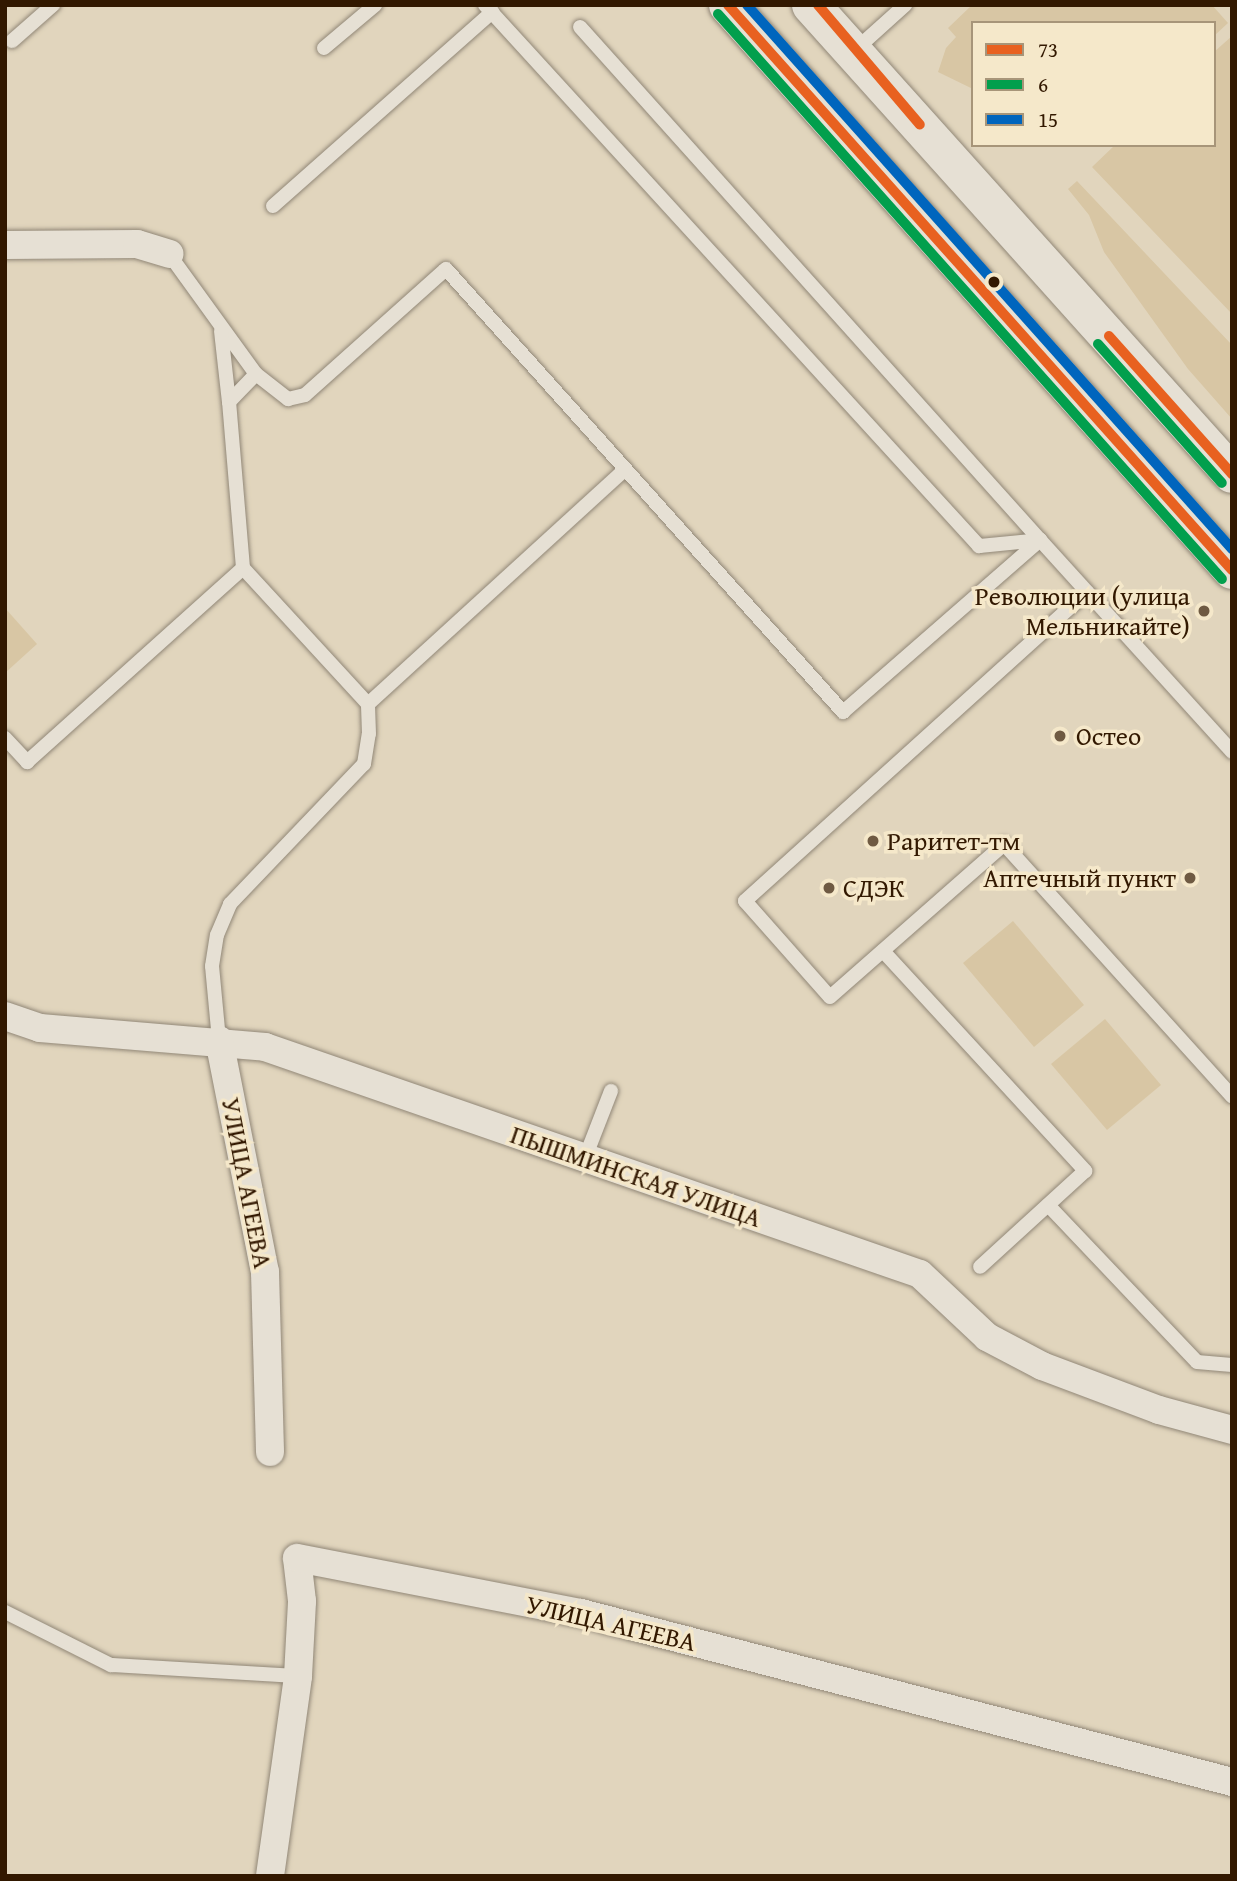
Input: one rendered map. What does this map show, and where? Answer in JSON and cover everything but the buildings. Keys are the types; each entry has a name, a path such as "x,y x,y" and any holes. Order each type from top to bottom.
{"main road":[{"path":"728,5 1232,570"},
{"path":"811,5 1232,474"},
{"path":"818,5 846,44"}],"street":[{"path":"5,245 137,244 169,254"},
{"name":"ПЫШМИНСКАЯ УЛИЦА","path":"5,1016 40,1028 219,1040 265,1047 920,1274 987,1337 1042,1366 1159,1410 1232,1430"},
{"name":"УЛИЦА АГЕЕВА","path":"219,1040 265,1272 270,1452"},
{"name":"УЛИЦА АГЕЕВА","path":"270,1876 298,1676 302,1601 297,1558 581,1613 1232,1782"}],"lane":[{"path":"12,41 54,5"},
{"path":"324,48 375,5"},
{"path":"846,44 905,5"},
{"path":"273,206 489,9 979,546 1040,540"},
{"path":"580,27 1232,752"},
{"path":"169,254 221,331 256,374 288,399 305,395 446,269 843,712 1040,540"},
{"path":"219,1040 212,966 217,935 230,904 364,764 369,734 368,704 243,568 221,331"},
{"path":"229,402 256,374"},
{"path":"368,704 624,470"},
{"path":"5,738 27,762 243,568"},
{"path":"1087,592 745,901 831,997 1004,844 1232,1097"},
{"path":"883,951 1084,1171 980,1268"},
{"path":"585,1158 611,1091"},
{"path":"1048,1205 1197,1362 1232,1365"},
{"path":"5,1612 111,1665 298,1676"}],"shaded area":[{"path":"972,5 1212,5 1228,23 1216,34 1216,21 971,21 971,88 938,72 946,48 956,37 948,28"},
{"path":"1232,36 1232,314 1092,167 1113,147 1216,147 1216,50"},
{"path":"1077,181 1232,345 1232,419 1188,369 1104,252 1089,215 1068,189"},
{"path":"5,608 37,644 5,673"},
{"path":"1013,921 1084,1005 1034,1047 963,963"},
{"path":"1105,1019 1161,1085 1107,1130 1051,1064"}],"transit line":[{"name":"73","path":"728,5 1232,570"},
{"name":"15","path":"747,5 1232,549"},
{"name":"73","path":"818,5 920,125"},
{"name":"6","path":"718,14 1222,579"},
{"name":"73","path":"1109,336 1232,474"},
{"name":"6","path":"1098,344 1222,483"}],"place":[{"name":"Революции (улица Мельникайте)","path":"1204,611"},
{"name":"Остео","path":"1060,736"},
{"name":"Раритет-тм","path":"873,841"},
{"name":"Аптечный пункт","path":"1190,878"},
{"name":"СДЭК","path":"829,888"}]}
